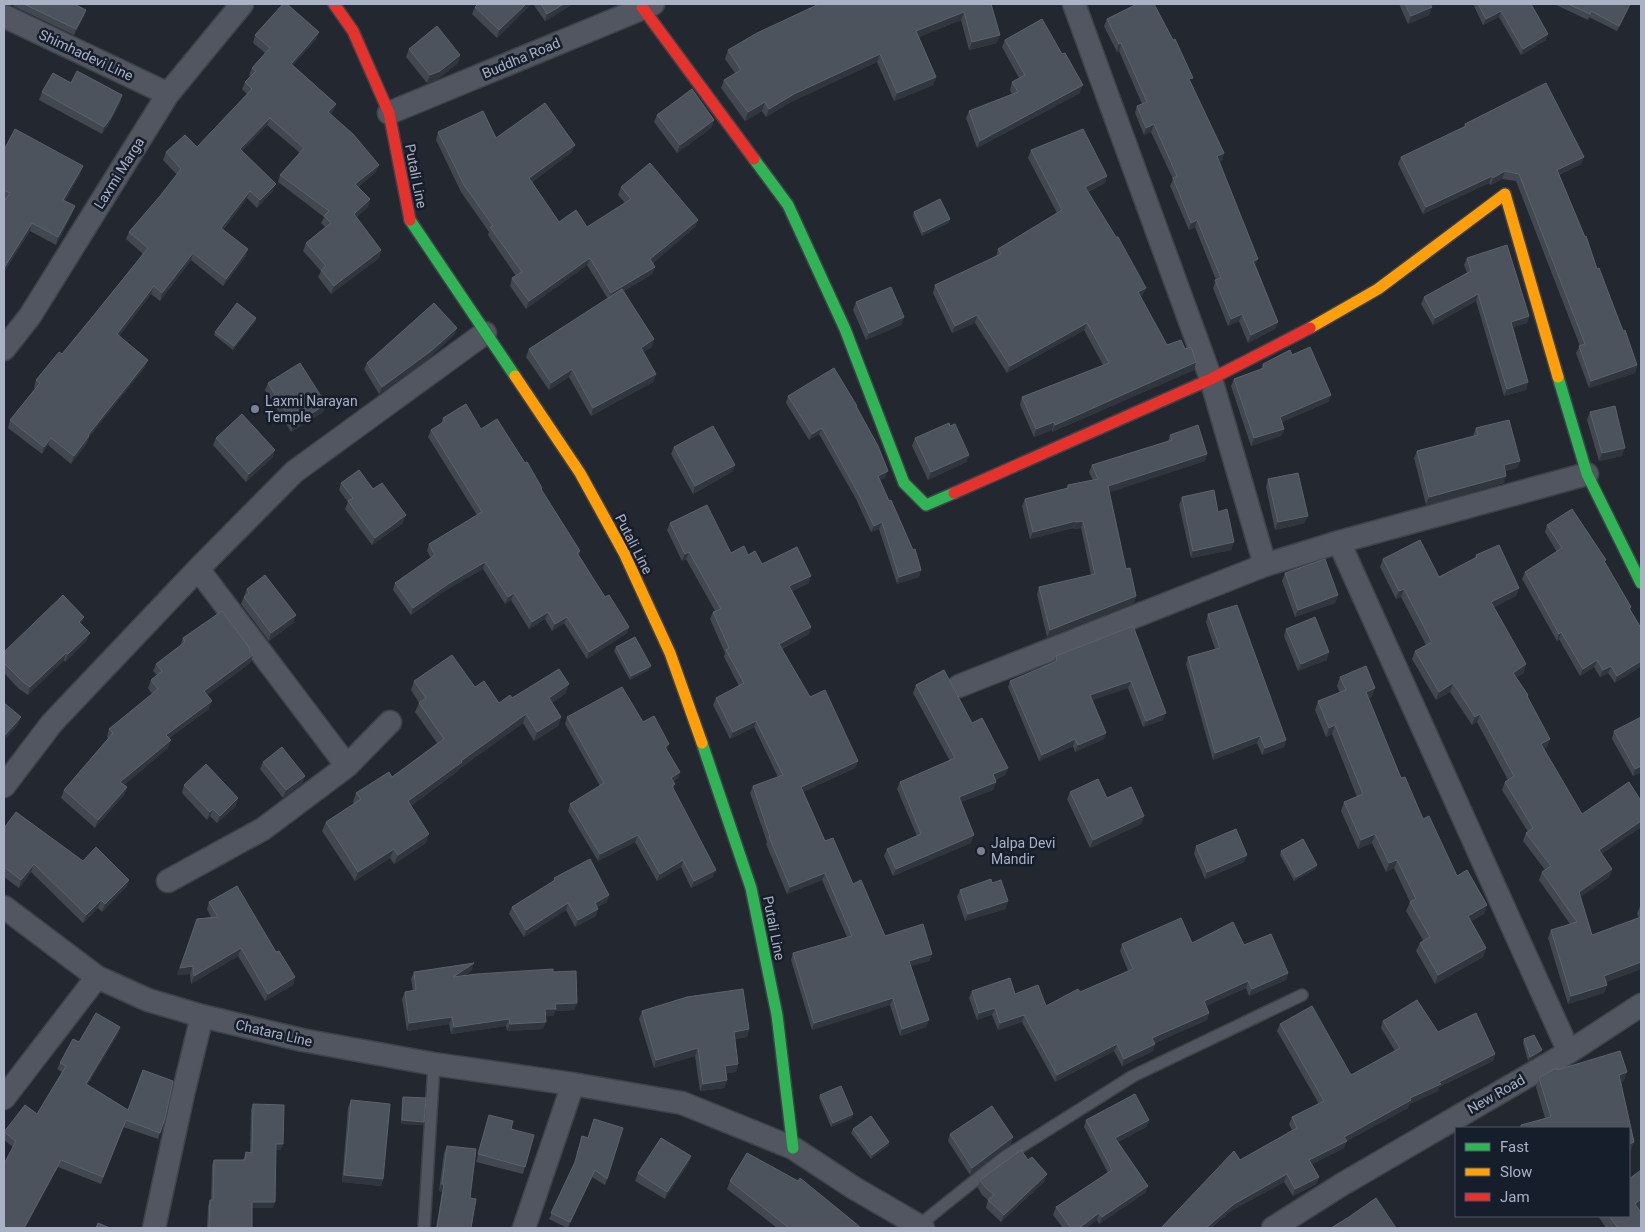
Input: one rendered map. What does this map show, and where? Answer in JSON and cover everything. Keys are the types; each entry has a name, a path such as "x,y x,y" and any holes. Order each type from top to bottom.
{"street":[{"name":"Laxmi Marga","path":"4,350 30,316 168,94 242,4"},
{"name":"Putali Line","path":"334,4 352,31 389,113 409,218 580,473 624,553 670,653 712,769 751,888 776,1015 793,1148"},
{"path":"1074,4 1211,379 1265,565"},
{"name":"Buddha Road","path":"389,113 647,5"},
{"path":"647,5 788,205 845,329 904,483 926,505 1211,379 1294,337 1378,289 1505,194 1587,474 1641,582"},
{"name":"Shimhadevi Line","path":"4,16 168,94"},
{"path":"4,786 52,723 198,569 294,472 485,333"},
{"path":"959,686 1265,565 1339,542 1587,474"},
{"path":"1339,542 1569,1052"},
{"path":"198,569 347,766"},
{"path":"168,881 264,829 347,766 390,722"},
{"name":"Chatara Line","path":"4,907 97,977 148,1000 202,1016 302,1040 434,1064 573,1084 682,1103 793,1148 854,1188 921,1227"},
{"path":"4,1098 97,977"},
{"name":"New Road","path":"1273,1228 1342,1185 1569,1052 1641,1005"},
{"path":"154,1228 202,1016"},
{"path":"524,1228 573,1084"}],"lane":[{"path":"921,1227 1004,1158 1133,1076 1302,996"},
{"path":"424,1228 434,1064"}],"building":[{"path":"24,4 74,4 86,10 76,29"},
{"path":"283,4 287,4 319,32 291,64 336,104 328,112 353,134 379,165 355,184 370,199 354,214 381,250 334,286 321,270 326,266 306,243 331,223 324,216 329,211 280,175 304,148 270,118 240,149 276,184 260,200 250,191 221,228 248,249 226,279 193,253 162,293 154,286 117,334 148,360 88,435 74,456 51,438 44,447 10,420 40,383 36,380 59,352 62,354 148,248 129,232 181,169 166,152 185,135 197,147 252,89 245,82 256,71 252,68 270,48 255,35"},
{"path":"478,4 526,4 499,30 475,7"},
{"path":"541,4 564,4 547,14"},
{"path":"816,4 991,4 1000,35 972,42 964,12 916,31 936,77 897,93 880,54 794,94 769,109 765,102 748,112 724,80 741,70 728,50 757,33"},
{"path":"1137,4 1154,4 1173,40 1175,39 1193,78 1189,79 1224,153 1217,156 1258,259 1253,261 1278,322 1251,335 1242,314 1231,319 1215,280 1221,278 1197,220 1191,223 1173,178 1177,176 1154,124 1146,128 1137,106 1147,102 1121,43 1119,44 1107,19"},
{"path":"1405,4 1430,4 1432,7 1411,16"},
{"path":"1478,4 1531,4 1548,34 1523,49 1501,11 1486,19"},
{"path":"1568,4 1630,4 1619,26 1591,11 1590,14"},
{"path":"1042,19 1062,54 1065,53 1083,85 980,141 969,111 1018,92 1012,82 1025,75 1005,40"},
{"path":"437,26 460,55 440,71 430,75 409,49"},
{"path":"77,71 122,95 104,127 42,92 53,73 71,83"},
{"path":"1546,83 1584,157 1557,170 1586,236 1597,269 1599,268 1623,331 1625,330 1637,365 1591,381 1579,346 1585,344 1519,174 1505,171 1426,207 1401,157 1466,126 1465,124"},
{"path":"692,89 714,120 680,145 657,115"},
{"path":"545,103 575,145 529,178 559,222 576,210 587,227 631,199 621,187 650,163 698,220 650,259 655,267 611,293 590,258 529,301 512,278 522,272 490,227 493,226 464,185 438,132 483,111 496,138"},
{"path":"15,129 83,166 63,200 75,206 58,237 32,223 4,268 4,202 10,193 4,190 4,147"},
{"path":"1083,129 1107,176 1085,187 1116,237 1118,237 1146,288 1138,292 1167,345 1181,340 1185,349 1191,347 1196,362 1055,425 1054,422 1036,429 1022,397 1109,363 1087,323 1010,366 977,315 955,326 935,285 1001,254 998,249 1062,210 1031,150"},
{"path":"940,199 950,219 923,232 914,212"},
{"path":"1507,245 1529,316 1511,322 1528,382 1507,389 1478,294 1435,318 1424,297 1471,271 1467,258"},
{"path":"891,287 904,317 869,333 856,302"},
{"path":"622,289 654,339 641,348 656,374 593,408 572,369 551,383 529,349"},
{"path":"237,303 256,318 234,346 215,332"},
{"path":"434,303 457,328 431,351 382,387 367,363"},
{"path":"1310,347 1331,395 1280,417 1284,429 1254,438 1234,379 1264,368 1263,364 1290,350 1292,355"},
{"path":"300,363 326,404 294,425 268,383"},
{"path":"834,368 878,446 888,471 878,476 913,550 915,549 921,570 899,577 882,522 874,526 822,428 812,434 788,396"},
{"path":"466,404 481,429 497,419 525,463 527,462 541,489 580,551 577,553 605,597 609,595 629,627 589,652 567,617 555,624 548,612 532,622 514,593 508,597 485,562 413,608 395,583 435,555 429,544 482,512 431,430 445,421 443,418"},
{"path":"1615,406 1625,448 1602,453 1590,412"},
{"path":"242,414 275,450 249,474 216,438"},
{"path":"1509,420 1520,461 1504,465 1506,476 1429,497 1417,451 1478,435 1476,428"},
{"path":"949,423 950,426 955,424 969,455 931,472 915,438"},
{"path":"1198,425 1207,454 1108,486 1126,569 1130,568 1136,596 1050,630 1039,587 1095,574 1083,521 1076,521 1033,532 1025,499 1068,488 1068,485 1098,479 1092,465 1172,440 1170,435"},
{"path":"713,426 735,465 695,486 674,447"},
{"path":"359,470 373,489 382,483 406,515 375,538 348,501 353,498 341,483"},
{"path":"1298,473 1308,516 1278,522 1268,479"},
{"path":"1214,490 1218,512 1227,509 1234,542 1193,551 1182,497"},
{"path":"707,505 731,553 744,546 748,555 755,551 762,564 797,547 811,576 789,586 811,627 779,644 810,697 825,690 858,761 801,787 825,841 833,838 853,884 861,880 885,936 923,924 932,954 909,961 929,1020 902,1029 893,998 814,1023 793,953 852,936 825,873 790,887 769,837 753,786 783,775 756,721 733,732 716,698 744,683 726,650 729,648 713,612 721,609 689,552 685,554 670,523"},
{"path":"1572,509 1606,560 1604,561 1641,628 1641,661 1617,676 1611,666 1603,670 1597,660 1583,669 1561,632 1559,634 1525,572 1562,548 1547,525"},
{"path":"1420,540 1439,577 1477,557 1476,555 1499,545 1519,588 1491,602 1526,664 1513,673 1528,695 1550,739 1541,744 1582,814 1629,782 1641,801 1641,821 1599,850 1612,869 1579,892 1592,935 1641,917 1641,962 1604,976 1607,985 1571,996 1551,930 1577,922 1542,872 1551,866 1526,833 1533,828 1505,782 1514,776 1480,714 1475,717 1453,683 1439,692 1415,651 1432,642 1404,589 1399,591 1383,559"},
{"path":"1325,559 1338,595 1298,610 1285,573"},
{"path":"265,575 296,615 271,633 244,597 249,593 247,589"},
{"path":"63,595 84,617 79,622 90,633 30,687 4,663 4,652"},
{"path":"1237,605 1286,740 1265,748 1260,736 1215,753 1188,657 1220,648 1208,614"},
{"path":"222,611 253,655 204,691 212,701 166,735 171,740 120,782 127,787 98,820 64,790 113,733 109,729 158,689 151,680 162,671 156,664 185,642 183,638"},
{"path":"1315,617 1329,652 1301,664 1286,629"},
{"path":"1133,626 1166,713 1146,721 1131,681 1090,695 1106,733 1078,745 1075,739 1042,755 1010,681 1057,661 1056,656"},
{"path":"635,637 651,666 631,676 616,647"},
{"path":"452,655 475,687 484,681 499,703 510,695 512,698 559,669 569,684 549,698 561,717 537,732 526,714 408,801 429,834 398,855 394,849 358,872 326,822 361,799 356,793 389,772 392,777 444,739 419,703 426,698 414,681"},
{"path":"1366,666 1375,688 1366,692 1401,778 1405,777 1423,819 1429,816 1457,876 1467,870 1487,905 1468,916 1486,948 1438,975 1420,943 1430,937 1410,902 1416,899 1397,860 1389,863 1375,834 1361,840 1344,802 1363,794 1335,725 1329,728 1318,701 1346,690 1340,677"},
{"path":"944,670 972,723 982,718 1008,768 993,774 996,782 959,797 974,835 896,869 887,849 921,834 900,782 955,758 916,685"},
{"path":"622,687 643,722 654,716 669,744 665,747 680,772 671,778 675,784 672,786 716,870 694,881 683,860 660,874 638,835 600,854 570,804 604,783 567,717"},
{"path":"4,703 21,717 4,736"},
{"path":"1641,717 1641,766 1635,769 1614,731"},
{"path":"282,747 305,776 286,790 263,762"},
{"path":"206,764 238,798 220,816 213,809 210,812 184,785"},
{"path":"1098,779 1107,798 1131,787 1144,816 1093,840 1070,792"},
{"path":"16,812 83,861 96,847 129,880 105,904 101,900 86,915 34,864 21,880 4,867 4,828"},
{"path":"1236,829 1247,855 1207,872 1196,846"},
{"path":"1303,839 1317,865 1296,877 1281,851"},
{"path":"590,859 609,895 595,903 598,909 578,920 568,903 526,930 512,907 555,880 554,878"},
{"path":"991,879 992,883 1001,880 1008,901 968,914 960,890"},
{"path":"237,886 276,952 279,951 295,977 268,994 241,948 194,976 193,966 180,968 197,919 218,917 209,902"},
{"path":"1181,918 1192,943 1233,922 1244,945 1271,934 1288,973 1252,989 1248,981 1204,1001 1209,1013 1152,1038 1155,1044 1124,1059 1117,1044 1057,1075 1024,1015 1000,1023 995,1008 979,1013 972,991 1010,978 1015,994 1038,985 1046,1006 1078,989 1080,992 1133,969 1122,944"},
{"path":"474,963 453,977 553,969 553,972 576,971 577,1003 555,1004 556,1009 545,1009 546,1022 510,1024 509,1019 454,1027 452,1017 409,1023 405,992 416,990 414,972"},
{"path":"743,989 749,1029 734,1032 738,1064 725,1066 727,1080 703,1084 698,1048 656,1060 642,1011 687,997"},
{"path":"1417,1000 1438,1032 1476,1013 1495,1054 1439,1082 1441,1084 1410,1098 1411,1100 1344,1137 1347,1141 1309,1160 1319,1177 1295,1189 1287,1174 1234,1204 1206,1228 1161,1228 1234,1151 1240,1160 1297,1128 1292,1117 1324,1101 1280,1024 1312,1006 1351,1075 1400,1048 1383,1021"},
{"path":"96,1013 120,1027 86,1084 128,1110 143,1070 173,1081 160,1133 126,1120 103,1177 61,1160 24,1228 4,1228 4,1164 16,1141 4,1132 25,1105 37,1114 66,1066 60,1063 73,1039 79,1042"},
{"path":"1534,1035 1542,1050 1530,1057 1524,1039"},
{"path":"1620,1051 1627,1072 1619,1075 1634,1142 1630,1144 1630,1127 1522,1127 1521,1125 1551,1117 1539,1078 1556,1068 1557,1070"},
{"path":"841,1086 853,1114 833,1123 820,1095"},
{"path":"1135,1094 1149,1120 1115,1138 1148,1186 1102,1217 1099,1213 1079,1228 1071,1228 1056,1207 1112,1170 1086,1120"},
{"path":"403,1097 426,1098 424,1122 402,1120"},
{"path":"351,1100 390,1104 383,1179 344,1175"},
{"path":"253,1104 284,1105 283,1144 276,1144 275,1202 252,1202 252,1228 209,1228 210,1200 213,1200 214,1160 245,1160 246,1152 252,1153"},
{"path":"992,1106 1013,1137 972,1168 950,1134"},
{"path":"489,1115 513,1121 511,1129 534,1135 525,1167 478,1154"},
{"path":"871,1116 889,1142 872,1155 853,1129"},
{"path":"594,1119 623,1128 607,1179 595,1170 570,1222 551,1213 575,1162 582,1136 588,1138"},
{"path":"661,1138 691,1156 667,1192 638,1173"},
{"path":"447,1146 476,1149 470,1198 476,1199 471,1228 437,1228 444,1184 442,1184"},
{"path":"1021,1150 1028,1160 1032,1157 1047,1174 1004,1215 988,1200 994,1195 980,1180"},
{"path":"747,1153 798,1181 800,1178 861,1228 789,1228 730,1181"},
{"path":"1641,1170 1641,1199 1635,1204 1641,1212 1641,1228 1618,1228 1610,1217 1630,1217 1630,1178"},
{"path":"1376,1198 1396,1228 1331,1228 1349,1217"},
{"path":"98,1223 110,1228 96,1228"}],"traffic: fast":[{"path":"754,159 788,205 845,329 904,483 926,505 954,493"},
{"path":"410,220 515,376"},
{"path":"1558,377 1587,474 1641,583"},
{"path":"702,743 751,888 777,1015 793,1148"}],"traffic: slow":[{"path":"1310,328 1378,289 1505,194 1558,377"},
{"path":"515,376 580,473 624,553 670,653 702,743"}],"traffic: jam":[{"path":"334,4 353,31 389,113 410,220"},
{"path":"642,7 754,159"},
{"path":"954,493 1211,379 1310,328"}],"place":[{"name":"Laxmi Narayan Temple","path":"255,409"},
{"name":"Jalpa Devi Mandir","path":"981,851"}]}
